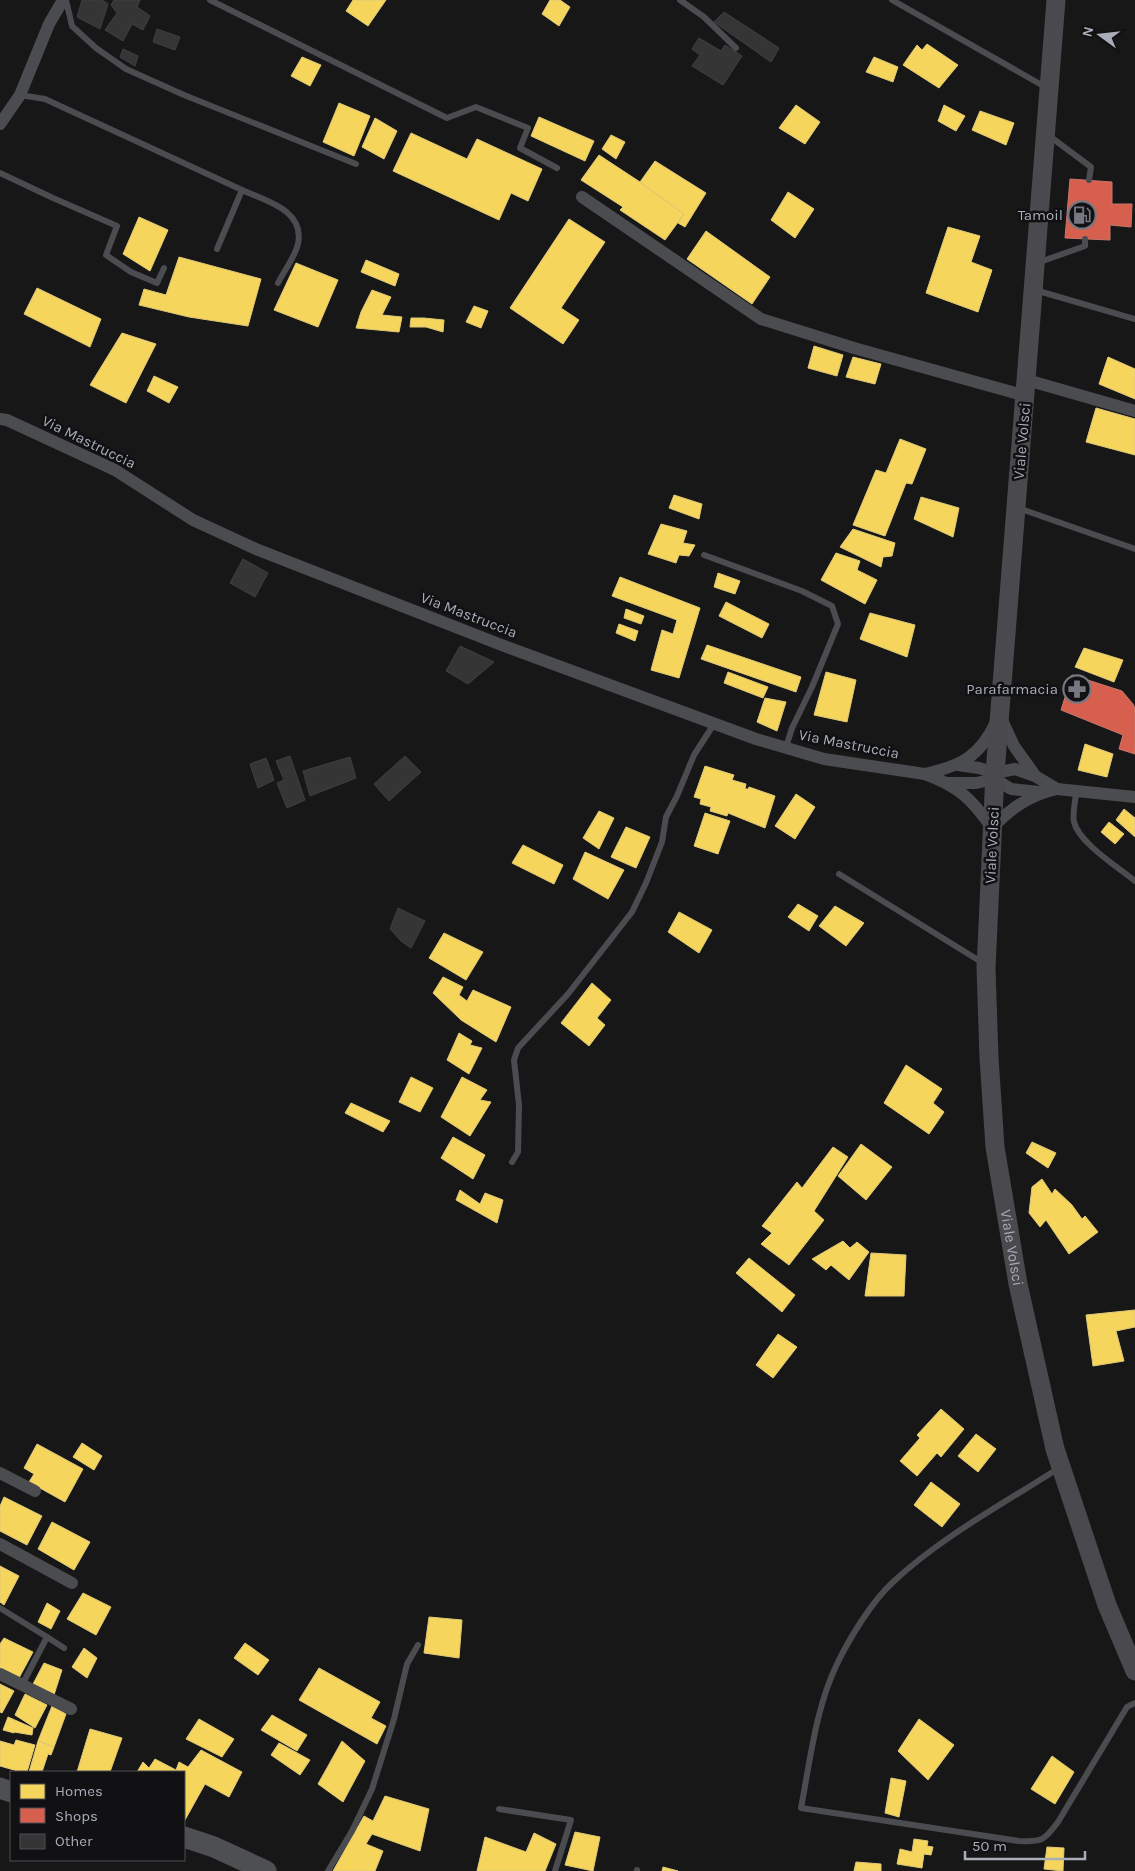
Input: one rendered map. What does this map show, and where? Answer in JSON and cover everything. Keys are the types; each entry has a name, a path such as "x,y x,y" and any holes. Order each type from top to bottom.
{"main road":[{"name":"Viale Volsci","path":"1056,0 995,776 986,965 989,1058 994,1147 1018,1284 1055,1449 1108,1605 1135,1672"},
{"path":"185,1837 214,1847 266,1871"}],"street":[{"path":"0,124 20,95 49,24 61,1"},
{"path":"582,197 761,319 854,348 1135,411"},
{"name":"Via Mastruccia","path":"0,419 7,420 115,470 193,520 256,549 499,644 714,724 786,747 824,758 925,774 948,783"},
{"path":"925,774 958,765 971,756 985,742 1000,713"},
{"path":"1000,713 1014,746 1035,776"},
{"path":"958,765 979,768 995,776 1012,789 1042,792"},
{"path":"948,783 976,784 1015,768 1035,776 1056,789"},
{"path":"948,783 974,804 992,828 1017,805 1042,792 1056,789 1135,798"},
{"path":"0,1473 35,1491"},
{"path":"0,1544 72,1583"},
{"path":"0,1674 71,1709"}],"lane":[{"path":"210,0 447,118 476,107 528,128 520,148 557,168"},
{"path":"680,0 704,17 736,48"},
{"path":"892,0 1050,89"},
{"path":"61,1 72,26 96,48 126,69 184,96 356,164"},
{"path":"20,95 45,99 288,211 299,227 297,246 278,283"},
{"path":"1046,134 1090,167 1089,180"},
{"path":"0,173 117,226 106,255 131,272 156,283 164,268"},
{"path":"218,249 242,190"},
{"path":"1036,263 1085,246 1085,239"},
{"path":"1034,289 1135,320"},
{"path":"1016,508 1135,549"},
{"path":"704,555 802,591 832,606 836,615 838,624 812,687 792,728 786,747"},
{"path":"512,1162 518,1152 520,1105 514,1060 518,1048 568,994 632,912 662,842 666,818 694,755 714,724"},
{"path":"1076,791 1074,821 1079,834 1135,881"},
{"path":"839,874 986,965"},
{"path":"1060,1467 930,1550 891,1583 859,1624 837,1665 818,1719 801,1808 1019,1841 1033,1842 1046,1838 1058,1822 1127,1707 1135,1703"},
{"path":"0,1608 64,1648"},
{"path":"22,1685 47,1637"},
{"path":"328,1871 352,1831 372,1789 394,1719 407,1664 418,1645"},
{"path":"499,1810 571,1820 555,1871"}],"building: Homes":[{"path":"353,0 386,0 368,26 346,11"},
{"path":"550,0 560,0 570,7 559,26 542,14"},
{"path":"927,44 958,65 939,88 903,65 917,45 922,50"},
{"path":"302,57 321,65 310,86 291,76"},
{"path":"874,57 898,67 893,82 866,72"},
{"path":"339,103 370,116 354,156 323,142"},
{"path":"796,105 820,122 805,144 779,128"},
{"path":"944,105 965,116 956,131 938,121"},
{"path":"980,111 1014,123 1006,145 972,130"},
{"path":"539,117 594,141 585,161 531,136"},
{"path":"375,118 397,131 384,159 362,147"},
{"path":"411,133 467,159 477,139 542,169 528,201 511,193 499,220 393,171"},
{"path":"611,135 625,142 616,159 602,149"},
{"path":"599,155 684,214 665,240 620,210 623,207 581,180"},
{"path":"655,161 706,193 685,227 678,223 684,214 640,182"},
{"path":"788,192 814,209 795,238 771,220"},
{"path":"139,217 168,230 150,271 123,254"},
{"path":"569,219 605,242 561,308 579,320 563,344 510,308"},
{"path":"948,227 980,236 971,262 992,270 978,312 926,293"},
{"path":"706,231 770,277 752,304 687,259"},
{"path":"179,257 261,279 248,326 189,317 139,305 144,289 166,295"},
{"path":"366,260 399,274 395,286 361,272"},
{"path":"296,263 338,280 318,327 274,310"},
{"path":"37,288 101,319 90,347 24,314"},
{"path":"372,290 391,297 382,315 402,317 399,332 356,328 361,312"},
{"path":"474,306 488,311 481,328 466,322"},
{"path":"411,318 444,320 443,332 426,327 410,327"},
{"path":"122,333 156,344 126,403 90,385"},
{"path":"814,346 843,355 837,376 808,368"},
{"path":"853,357 881,364 875,384 846,377"},
{"path":"1108,357 1135,369 1135,399 1099,384"},
{"path":"154,376 178,387 169,403 147,391"},
{"path":"1096,408 1135,419 1135,455 1086,442"},
{"path":"900,439 926,449 912,484 906,483 885,536 853,525 876,470 886,473"},
{"path":"674,495 702,504 699,519 669,508"},
{"path":"921,497 959,508 953,537 914,519"},
{"path":"661,524 687,531 683,543 695,545 689,556 679,555 676,563 648,554"},
{"path":"853,529 895,543 892,556 883,557 881,567 840,547"},
{"path":"836,553 860,561 857,570 877,580 865,604 821,580"},
{"path":"718,573 740,581 735,594 714,587"},
{"path":"620,577 700,608 679,678 651,670 662,630 673,634 677,620 612,596"},
{"path":"726,602 769,624 762,638 719,616"},
{"path":"626,609 644,616 641,624 624,618"},
{"path":"870,613 915,625 907,657 860,639"},
{"path":"619,624 638,631 635,641 616,633"},
{"path":"707,645 801,677 796,692 701,659"},
{"path":"1084,648 1123,660 1114,682 1075,667"},
{"path":"728,672 768,687 763,698 724,683"},
{"path":"826,672 856,680 847,722 814,715"},
{"path":"765,698 786,702 777,731 757,722"},
{"path":"1085,744 1113,754 1107,777 1078,770"},
{"path":"705,766 734,775 732,780 746,784 745,789 749,787 775,796 765,828 728,813 727,816 710,811 711,807 700,804 701,799 694,797"},
{"path":"796,794 815,807 795,839 775,826"},
{"path":"1124,809 1135,818 1135,837 1116,820"},
{"path":"599,811 614,818 599,849 583,838"},
{"path":"705,813 730,821 718,854 694,846"},
{"path":"1109,822 1124,834 1115,844 1101,832"},
{"path":"626,827 650,837 636,868 611,857"},
{"path":"523,845 563,865 554,884 512,863"},
{"path":"585,852 624,870 608,899 573,879"},
{"path":"798,904 818,916 809,931 788,917"},
{"path":"835,906 864,923 846,946 819,926"},
{"path":"679,912 712,930 699,953 668,932"},
{"path":"444,933 483,952 466,980 429,958"},
{"path":"443,977 463,987 459,995 467,1001 473,990 511,1007 496,1042 461,1020 433,993"},
{"path":"592,983 611,1000 597,1018 605,1025 589,1046 561,1023"},
{"path":"459,1033 472,1041 470,1045 482,1048 469,1074 447,1060"},
{"path":"906,1065 942,1089 933,1103 944,1112 929,1134 884,1103"},
{"path":"411,1077 433,1088 420,1112 399,1102"},
{"path":"462,1077 487,1090 480,1100 491,1102 470,1136 441,1117"},
{"path":"351,1103 390,1121 383,1132 345,1113"},
{"path":"453,1137 485,1155 473,1179 441,1158"},
{"path":"1032,1142 1056,1153 1048,1168 1026,1153"},
{"path":"861,1144 892,1167 866,1200 838,1176"},
{"path":"833,1147 848,1157 814,1211 824,1220 789,1265 761,1244 772,1233 762,1226 797,1182 802,1188"},
{"path":"1042,1179 1052,1194 1055,1189 1072,1205 1082,1219 1085,1216 1098,1232 1069,1254 1046,1220 1040,1227 1029,1213 1032,1187"},
{"path":"460,1190 480,1204 485,1193 503,1200 497,1223 456,1200"},
{"path":"843,1241 850,1248 857,1242 869,1252 849,1280 831,1265 826,1270 812,1259"},
{"path":"871,1253 906,1255 904,1296 865,1296"},
{"path":"749,1258 795,1295 782,1312 736,1273"},
{"path":"1135,1310 1135,1327 1116,1331 1124,1361 1093,1366 1086,1315"},
{"path":"778,1334 797,1347 773,1378 756,1365"},
{"path":"941,1409 964,1429 941,1457 937,1453 917,1476 900,1461 920,1438 917,1435"},
{"path":"976,1434 996,1449 978,1472 958,1456"},
{"path":"82,1443 102,1456 94,1470 73,1457"},
{"path":"37,1444 83,1469 65,1502 29,1482 34,1474 24,1468"},
{"path":"931,1482 960,1504 942,1527 914,1505"},
{"path":"4,1497 42,1516 27,1545 0,1531 0,1506"},
{"path":"52,1522 90,1542 74,1570 38,1549"},
{"path":"0,1566 19,1576 4,1605 0,1602"},
{"path":"83,1593 111,1607 96,1635 67,1619"},
{"path":"47,1603 60,1611 51,1629 38,1622"},
{"path":"429,1617 462,1620 459,1658 424,1653"},
{"path":"4,1638 33,1652 19,1678 0,1668 0,1644"},
{"path":"245,1643 269,1660 258,1675 234,1658"},
{"path":"84,1648 97,1658 87,1678 72,1667"},
{"path":"44,1663 62,1670 53,1698 32,1686"},
{"path":"319,1668 380,1702 371,1718 386,1726 377,1744 299,1700"},
{"path":"0,1684 14,1691 2,1713 0,1712"},
{"path":"25,1694 47,1705 35,1728 15,1715"},
{"path":"52,1706 66,1714 54,1747 38,1741"},
{"path":"272,1715 307,1735 297,1751 261,1730"},
{"path":"8,1717 33,1728 32,1735 3,1730"},
{"path":"199,1719 234,1739 222,1757 186,1739"},
{"path":"919,1719 954,1745 928,1780 898,1751"},
{"path":"90,1729 122,1738 110,1771 77,1771"},
{"path":"16,1740 35,1745 27,1771 18,1771 0,1766 0,1741 14,1745"},
{"path":"38,1741 54,1747 51,1755 48,1754 42,1771 29,1771"},
{"path":"342,1741 365,1761 343,1802 318,1784"},
{"path":"279,1743 310,1760 300,1775 271,1755"},
{"path":"201,1750 242,1772 229,1797 205,1784 185,1820 185,1771 138,1771 143,1762 149,1768 155,1759 176,1770 179,1762 188,1767"},
{"path":"1052,1756 1074,1772 1055,1804 1031,1789"},
{"path":"891,1778 906,1781 899,1817 885,1813"},
{"path":"385,1796 429,1809 420,1851 372,1834 366,1844 383,1851 375,1871 333,1871 364,1816 373,1821"},
{"path":"575,1832 600,1837 593,1871 565,1865"},
{"path":"534,1833 556,1844 545,1871 477,1871 485,1837 526,1852"},
{"path":"914,1839 928,1841 927,1846 933,1847 931,1855 924,1854 922,1868 897,1864 900,1849 912,1852"},
{"path":"1047,1847 1064,1848 1063,1871 1044,1869"},
{"path":"856,1862 881,1864 881,1871 854,1871"},
{"path":"663,1867 678,1871 662,1871"}],"building: Shops":[{"path":"1070,179 1112,182 1112,204 1132,204 1131,227 1110,225 1110,240 1065,238"},
{"path":"1072,675 1122,691 1133,704 1135,708 1135,754 1119,749 1123,735 1061,710"}],"building: Other":[{"path":"82,0 102,0 108,4 100,29 77,17"},
{"path":"114,0 140,0 137,7 150,16 143,30 132,24 123,41 105,30 117,13 111,5"},
{"path":"724,12 779,48 771,62 714,22"},
{"path":"157,29 180,37 175,50 153,42"},
{"path":"699,38 721,51 725,45 742,56 723,85 692,66 700,55 692,49"},
{"path":"123,49 138,56 135,66 120,57"},
{"path":"243,559 268,573 255,597 230,583"},
{"path":"460,646 494,662 468,684 446,671"},
{"path":"290,756 305,800 287,808 277,783 284,780 276,761"},
{"path":"405,756 421,772 389,801 374,784"},
{"path":"350,757 356,778 310,796 303,771"},
{"path":"266,758 274,780 258,788 250,764"},
{"path":"398,908 425,921 411,948 401,941 390,929"}],"place":[{"name":"Tamoil","path":"1082,215"},
{"name":"Parafarmacia","path":"1077,689"}]}
